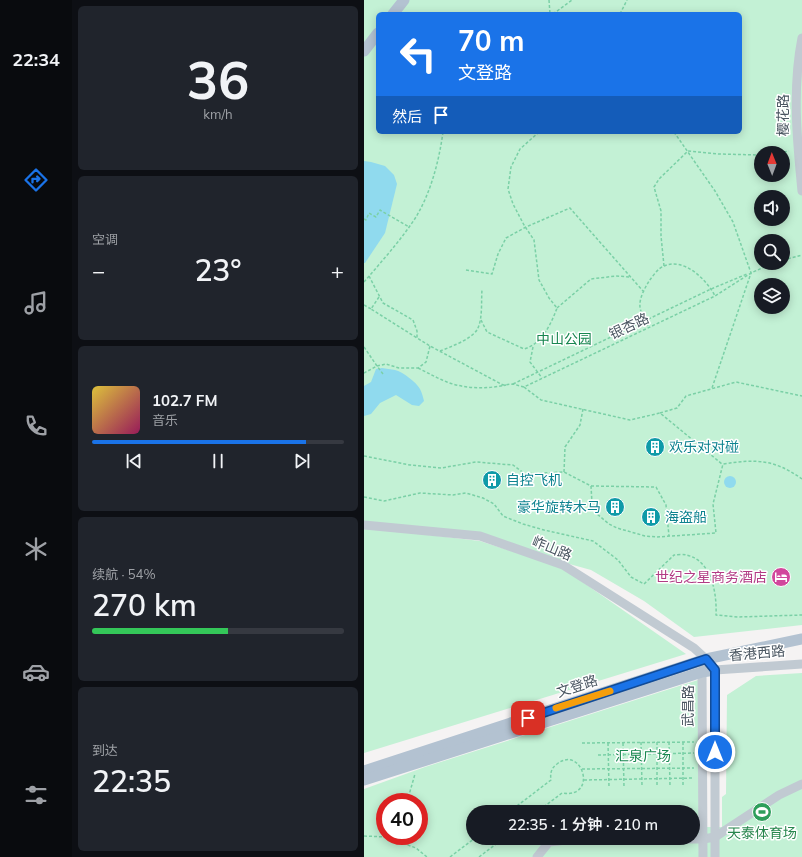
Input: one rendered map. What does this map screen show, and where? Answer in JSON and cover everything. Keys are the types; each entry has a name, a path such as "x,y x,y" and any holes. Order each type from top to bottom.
{"main road":[{"path":"395,12 404,0"},
{"path":"364,52 376,36"},
{"name":"文登路","path":"364,771 706,659 802,639"},
{"name":"文登路","path":"364,780 702,672 715,670"}],"street":[{"name":"樱花路","path":"802,38 797,85 797,139 802,191"},
{"name":"岞山路","path":"364,525 480,536 564,565 694,648 706,659"},
{"path":"706,659 715,670"},
{"name":"武昌路","path":"703,857 702,672 706,659"},
{"name":"香港西路","path":"715,670 802,664"},
{"name":"武昌路","path":"715,670 716,857"},
{"path":"536,857 549,842 575,839 715,838 779,795 802,784"}],"path":[{"path":"549,0 550,12"},
{"path":"556,12 572,0"},
{"path":"621,12 627,0"},
{"path":"364,282 417,215 431,183 439,156 443,134"},
{"path":"537,134 520,149 510,168 508,189 513,204 534,240 539,280 549,298 557,308"},
{"path":"675,134 716,191 732,222 751,273 712,388"},
{"path":"664,266 661,236 661,211 654,187 658,180 688,151 718,154 754,155"},
{"path":"466,270 492,274 498,254 506,238 526,227 570,208 644,291"},
{"path":"364,219 366,220 369,214 376,217 380,210 409,227"},
{"path":"790,258 802,255"},
{"path":"649,327 645,321 640,305 644,291 657,272 664,266 677,263 696,272 711,289 715,296"},
{"name":"银杏路","path":"513,384 711,289 758,270"},
{"name":"银杏路","path":"524,388 715,296 751,273"},
{"path":"369,276 382,303 413,320 417,331 417,338"},
{"path":"542,378 530,362 532,347 551,325 557,308 591,279 616,276 631,277"},
{"path":"440,351 459,344 476,331 480,320 482,290"},
{"path":"371,309 379,297"},
{"path":"364,305 430,346 503,385 513,384 524,388 540,400 630,420 677,408 686,396 736,382 802,396"},
{"path":"480,320 486,332 524,349 532,347"},
{"path":"418,368 426,362 430,346"},
{"path":"364,347 383,374"},
{"path":"364,373 377,366 386,364 399,368 418,368 447,382 461,386 490,388 513,384"},
{"path":"564,472 566,447 580,425 583,410"},
{"path":"660,413 723,464 745,461 766,462 779,465 802,479"},
{"path":"364,456 410,465 441,468 476,462 513,465 525,474 564,472 591,486 656,487 666,505 669,536"},
{"path":"591,486 592,503 597,514 609,524 645,536 669,536 716,532 714,504 723,464"},
{"path":"364,498 384,501 420,493 453,495 466,493 494,504 503,516 523,524 593,541 618,560 631,577 644,584 674,555 686,555 698,560 708,572 712,580 716,615 738,617 802,615"},
{"path":"582,743 703,741"},
{"path":"641,742 642,786"},
{"path":"657,742 657,786"},
{"path":"669,742 670,786"},
{"path":"682,742 683,786"},
{"path":"608,743 609,787"},
{"path":"623,743 624,787"},
{"path":"598,755 703,753"},
{"path":"518,805 551,780 552,770 559,762 564,760 575,762 582,769 584,780 578,789 568,794 562,793 546,805"},
{"path":"410,793 419,762"},
{"path":"582,769 703,768"},
{"path":"584,780 703,778"},
{"path":"364,836 376,837"},
{"path":"408,845 416,848 427,857"},
{"path":"450,857 466,845"},
{"path":"479,857 495,845"}],"green space":[{"name":"中山公园","path":"364,0 802,0 802,625 694,637 644,601 591,570 526,552 480,536 364,525"},
{"path":"369,528 480,541 561,567 686,654 364,753 364,529"},
{"name":"汇泉广场","path":"802,673 802,857 364,857 364,789 425,767 698,680 699,805 466,805 466,845 700,845 700,827 722,827 722,797 726,794 727,695 756,676"}],"water":[{"path":"364,161 385,166 394,175 397,184 385,233 365,263 364,263"},
{"path":"382,368 398,371 416,383 420,389 424,401 419,406 412,405 396,395 380,403 371,414 364,416 364,386 371,382 376,369"},
{"path":"730,476 734,478 736,482 734,486 730,488 726,486 724,482 726,478"}],"slow traffic":[{"path":"556,708 610,691"}],"place":[{"name":"欢乐对对碰","path":"655,447"},
{"name":"自控飞机","path":"492,480"},
{"name":"豪华旋转木马","path":"615,507"},
{"name":"海盗船","path":"651,517"},
{"name":"世纪之星商务酒店","path":"781,577"},
{"name":"天泰体育场","path":"762,812"}],"route":[{"path":"528,718 706,659 715,670 715,752"}]}
